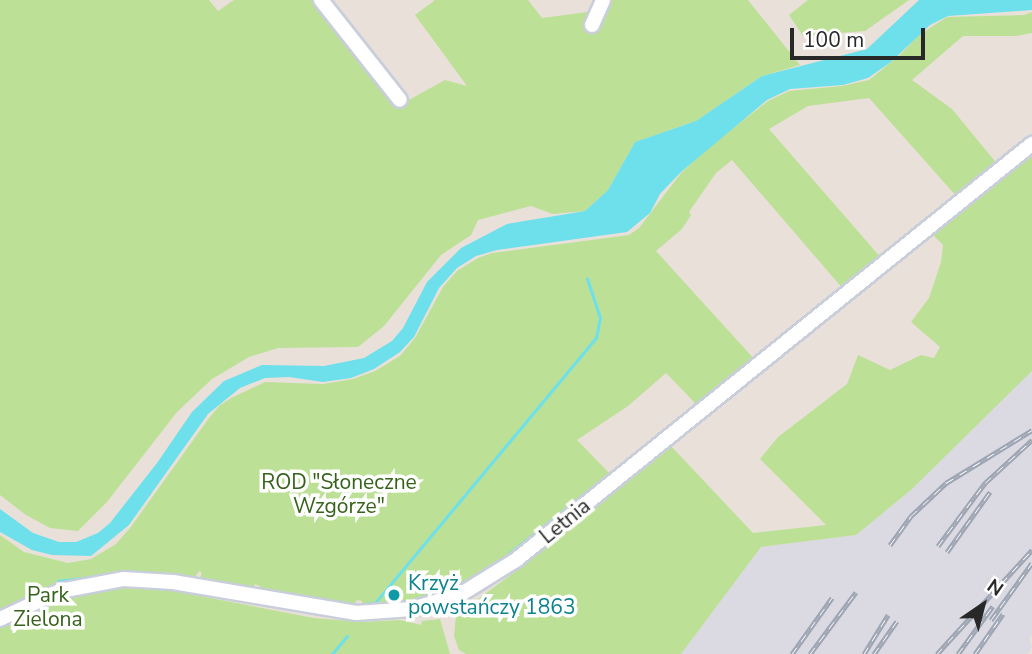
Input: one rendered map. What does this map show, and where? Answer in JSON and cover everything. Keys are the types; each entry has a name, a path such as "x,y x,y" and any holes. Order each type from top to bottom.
{"street":[{"path":"321,0 400,100"},
{"path":"592,25 603,0"},
{"name":"Letnia","path":"0,619 60,591 123,579 173,582 356,612 412,609 461,594 516,561 1032,144"}],"shaded area":[{"path":"1032,371 1032,634 1029,640 1032,647 1028,654 681,654 761,547 856,535 911,490"}],"green space":[{"path":"0,0 209,0 218,11 234,0 317,0 398,106 445,80 467,86 415,15 435,0 528,0 542,18 603,10 608,0 748,0 800,65 762,76 696,121 635,142 608,190 585,211 553,214 531,206 478,220 471,235 441,255 384,326 358,347 278,348 249,357 212,379 177,412 107,502 78,531 50,528 26,515 0,495"},
{"path":"808,0 909,0 865,31 803,36 789,15"},
{"path":"1032,12 1032,33 1016,36 963,36 912,80 952,109 998,165 958,198 869,98 808,106 769,129 882,259 844,290 732,160 716,173 689,212 691,215 682,229 656,251 756,361 699,407 666,373 628,406 577,440 613,477 518,553 471,584 396,604 393,594 394,604 362,608 362,601 357,600 352,608 259,591 260,586 255,584 253,589 198,582 202,573 199,571 194,579 197,581 195,595 314,618 362,622 400,620 421,625 422,621 440,619 450,654 0,654 0,535 24,552 68,563 91,559 116,544 130,528 209,418 219,406 231,398 265,382 323,384 353,379 375,371 400,356 415,338 443,287 457,271 478,258 492,253 629,235 639,228 681,173 709,147 768,101 789,91 842,86 869,80 900,55 919,35 947,17 1024,15"},
{"path":"1032,154 1032,371 911,490 856,535 761,547 681,654 466,654 459,650 454,636 456,615 516,571 671,446 753,533 826,525 760,459 778,437 847,384 858,355 890,370 921,355 934,358 940,347 911,322 929,298 941,262 943,245 933,235"}],"water":[{"path":"919,0 1032,0 1032,10 948,16 930,25 891,62 868,78 843,85 790,89 767,100 681,172 660,194 650,213 627,232 497,250 476,256 457,268 439,288 414,337 400,352 374,369 351,378 323,382 289,377 265,378 240,388 208,414 129,525 91,556 52,555 32,550 0,532 0,509 33,533 59,542 76,542 98,533 110,523 157,463 192,412 224,381 262,365 324,366 364,358 392,341 403,328 427,282 461,248 507,224 585,211 608,190 635,142 696,121 762,76 867,49"}],"waterway":[{"path":"1010,153 1032,135"},
{"path":"986,172 997,163"},
{"path":"364,604 375,603 596,338 600,318 587,279"},
{"path":"496,564 614,470"},
{"path":"58,581 131,572 173,575"},
{"path":"201,579 252,588"},
{"path":"422,597 470,581"},
{"path":"261,589 352,604"},
{"path":"332,654 347,636"}],"railway":[{"path":"890,545 911,516 946,483 1032,430"},
{"path":"938,546 985,483 1032,440"},
{"path":"947,552 990,492"},
{"path":"937,654 1032,550"},
{"path":"991,620 1032,563"},
{"path":"810,654 856,592"},
{"path":"792,654 832,598"},
{"path":"958,654 993,606"},
{"path":"975,654 1003,614"},
{"path":"864,654 888,615"},
{"path":"874,654 897,621"}],"place":[{"name":"Krzyż powstańczy 1863","path":"394,595"}],"park label":[{"name":"ROD \"Słoneczne Wzgórze\"","path":"339,494"},
{"name":"Park Zielona","path":"48,607"}]}
